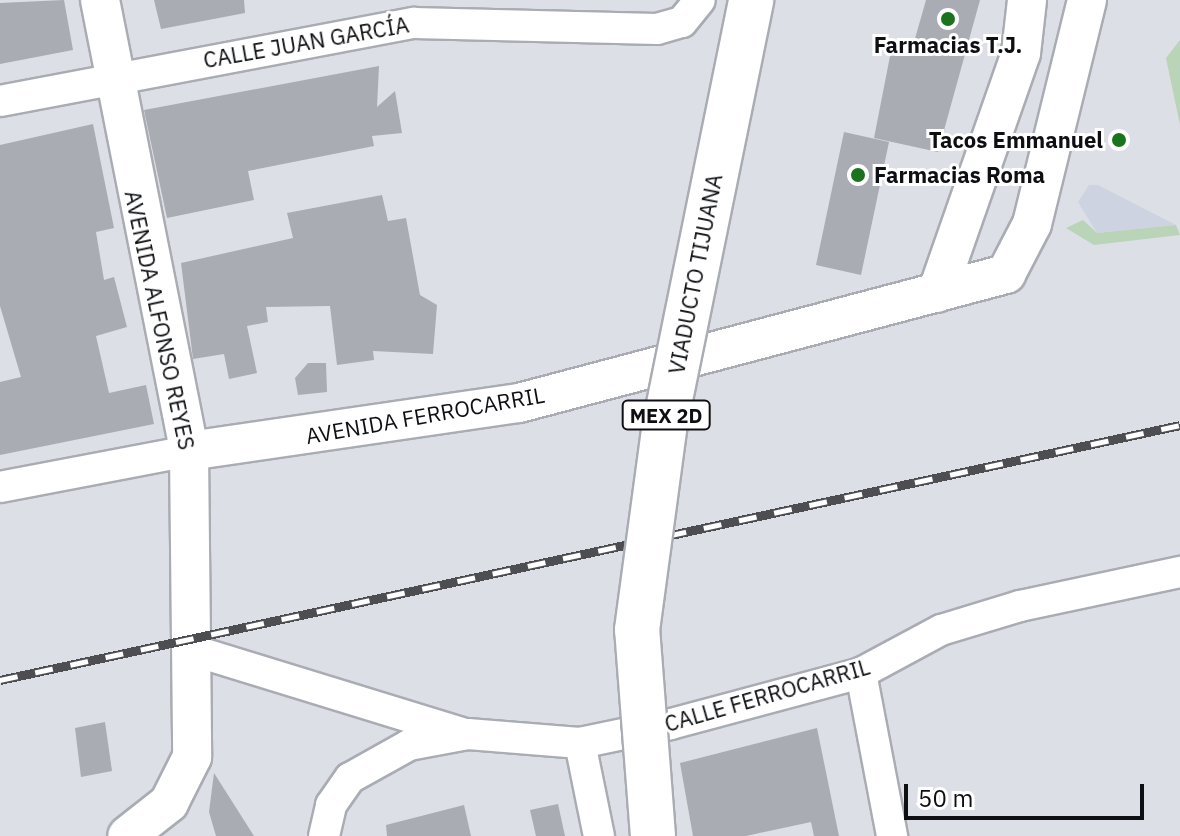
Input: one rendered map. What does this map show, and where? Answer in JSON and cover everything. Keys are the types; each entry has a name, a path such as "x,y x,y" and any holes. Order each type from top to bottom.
{"highway":[{"name":"VIADUCTO TIJUANA","path":"653,836 637,630 665,424 751,0"},
{"name":"VIADUCTO TIJUANA","path":"672,836 652,629 665,498 761,0"}],"street":[{"name":"AVENIDA ALFONSO REYES","path":"100,0 110,75 189,451 195,651 192,757 183,781 138,829"},
{"name":"CALLE JUAN GARCÍA","path":"0,101 110,75 414,23 657,29 682,22 700,0"},
{"path":"937,293 1021,53 1027,0"},
{"name":"AVENIDA FERROCARRIL","path":"0,487 189,451 519,403 1006,274 1032,224 1087,0"},
{"name":"CALLE FERROCARRIL","path":"468,734 580,743 861,673 941,630 1180,572"},
{"path":"195,651 468,734"},
{"path":"861,673 892,836"},
{"path":"324,836 331,805 350,778 409,745 468,734"},
{"path":"580,743 599,836"}],"shaded area":[{"path":"1089,185 1098,185 1176,225 1097,233 1078,202"}],"green space":[{"path":"1180,40 1180,125 1166,58"},
{"path":"1083,220 1097,233 1176,225 1180,235 1094,245 1066,228"}],"building":[{"path":"64,0 73,50 0,64 0,3"},
{"path":"154,0 244,0 245,13 161,29"},
{"path":"926,0 980,0 938,152 874,138 891,51 910,56"},
{"path":"379,66 377,107 395,91 402,133 372,136 374,146 248,171 254,200 167,218 144,110"},
{"path":"93,124 114,228 96,232 104,280 114,277 127,327 96,336 109,393 146,385 154,424 0,455 0,382 21,377 0,306 0,145"},
{"name":"Farmacias Roma","path":"844,132 889,142 861,275 816,265"},
{"path":"382,195 388,221 406,218 420,295 437,305 433,354 373,351 374,360 337,365 330,306 266,307 268,322 247,326 257,373 229,379 224,354 193,359 181,263 293,238 287,213"},
{"path":"308,363 326,363 327,392 298,395 295,378"},
{"path":"105,722 112,771 81,777 75,728"},
{"path":"817,728 839,836 814,836 811,822 746,836 693,836 680,763"},
{"path":"214,773 254,836 216,836 209,812"},
{"path":"558,804 565,836 536,836 530,810"},
{"path":"464,805 471,836 387,836 386,825"}],"railway":[{"path":"0,680 1180,425"}],"place":[{"name":"Farmacias T.J.","path":"948,19"},
{"name":"Tacos Emmanuel","path":"1119,140"},
{"name":"Farmacias Roma","path":"858,175"}]}
